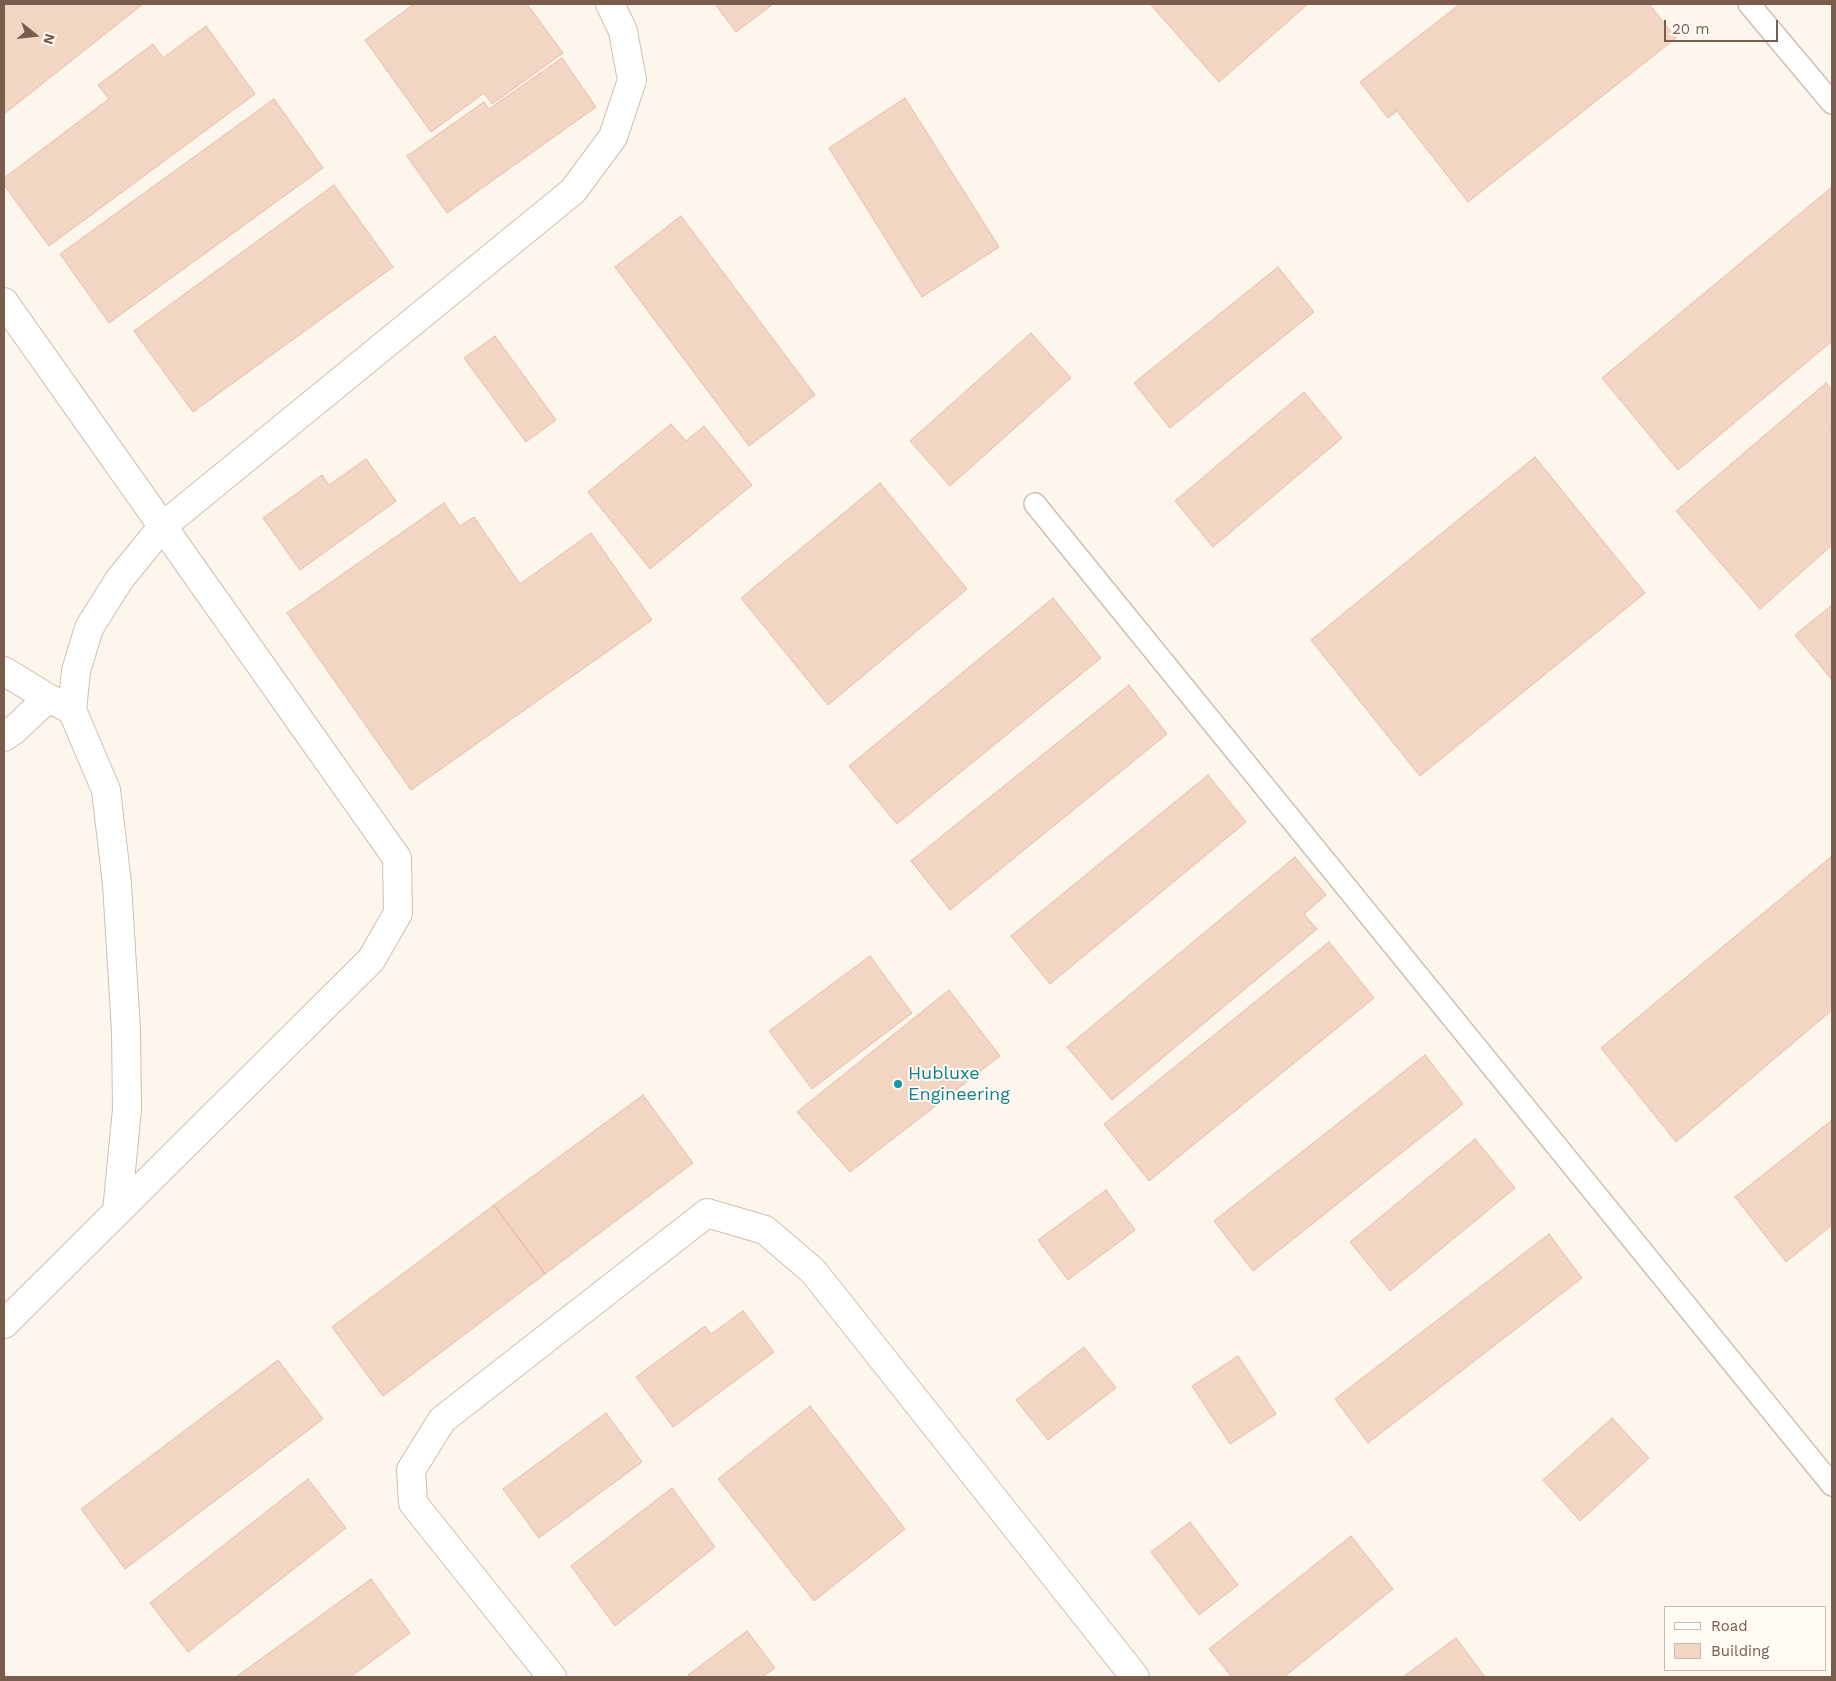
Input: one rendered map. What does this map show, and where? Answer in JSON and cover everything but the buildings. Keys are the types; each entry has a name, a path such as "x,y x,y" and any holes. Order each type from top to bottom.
{"street":[{"path":"4,737 60,704 76,670 90,628 119,580 163,526 573,191 613,137 632,80 623,31 610,4"},
{"path":"4,302 397,858 398,913 371,960 4,1324"},
{"path":"4,671 60,704 106,790 118,884 126,1031 127,1109 116,1212"},
{"path":"552,1677 413,1503 411,1470 442,1420 707,1213 765,1230 813,1271 1135,1677"}],"lane":[{"path":"1749,4 1832,103"},
{"path":"1035,504 1832,1485"}],"place":[{"name":"Hubluxe Engineering","path":"898,1084"}]}
